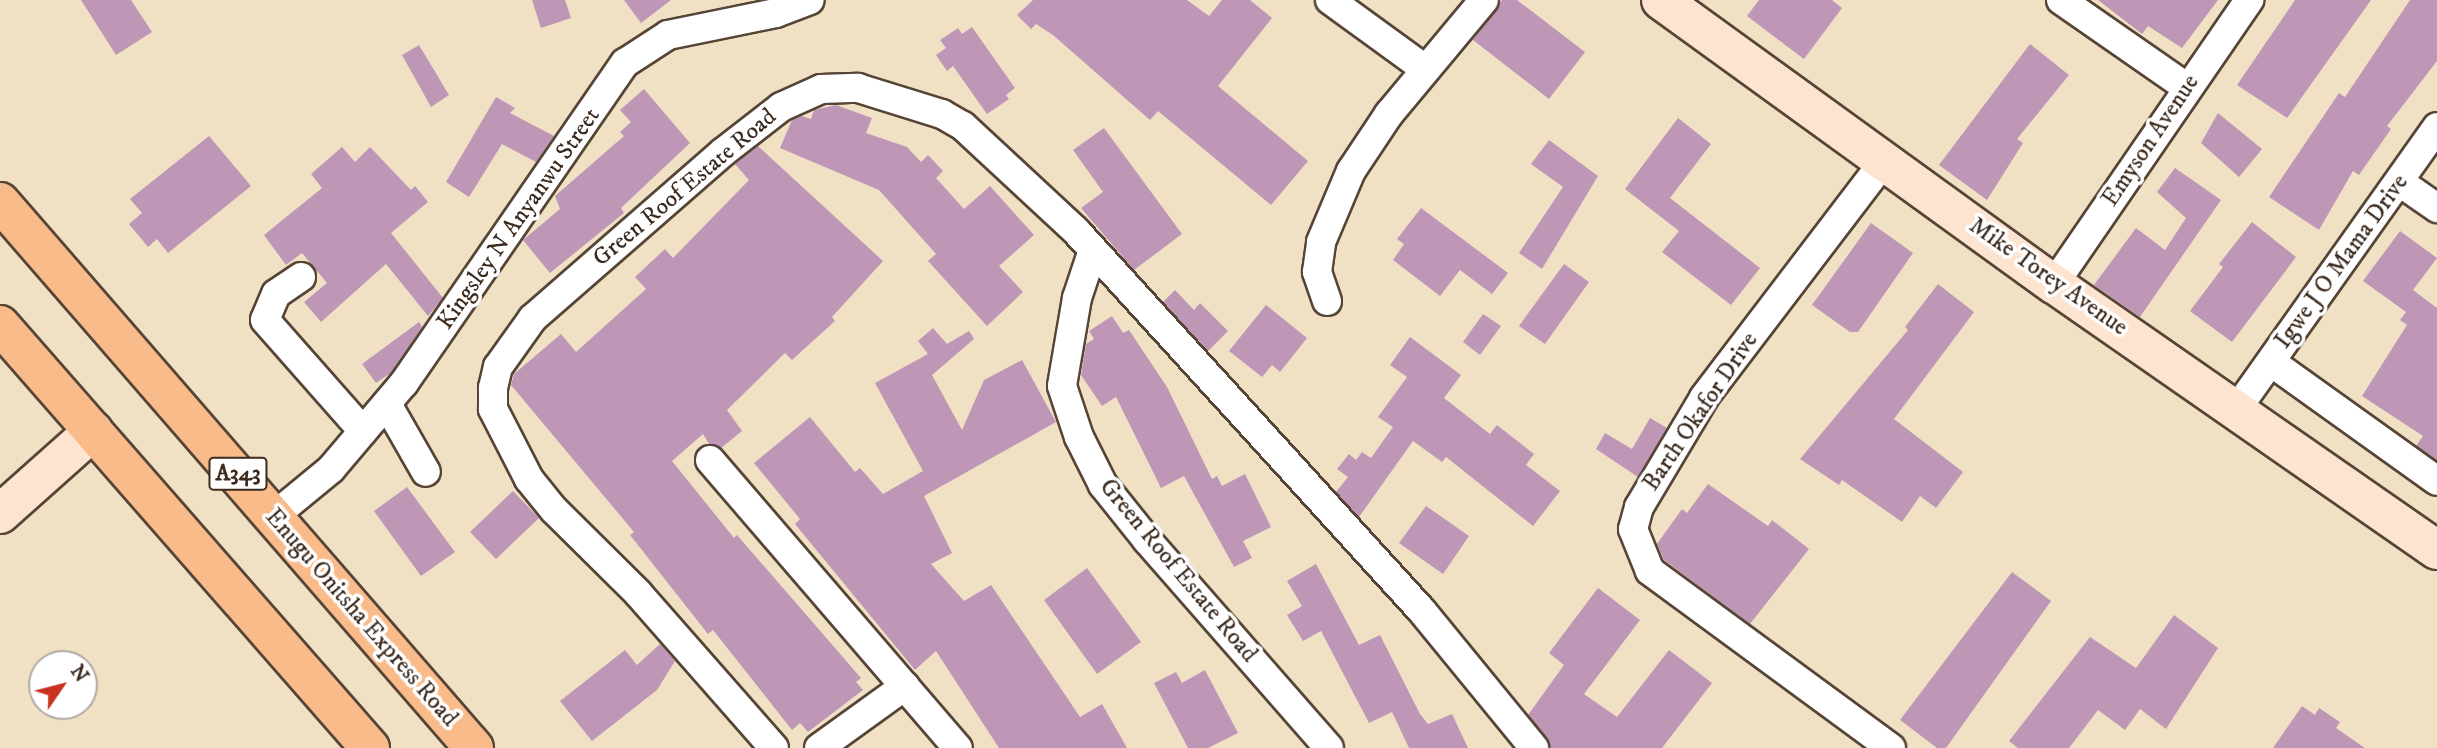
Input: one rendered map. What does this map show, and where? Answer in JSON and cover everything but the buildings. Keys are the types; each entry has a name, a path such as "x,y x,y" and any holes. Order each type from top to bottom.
{"highway":[{"name":"Enugu Onitsha Express Road","path":"0,202 474,748"},
{"path":"0,325 370,748"}],"main road":[{"name":"Mike Torey Avenue","path":"1661,0 2054,284 2437,550"},
{"path":"0,514 93,431"}],"street":[{"name":"Kingsley N Anyanwu Street","path":"274,516 331,469 387,404 625,63 650,43 668,35 776,13 810,0"},
{"path":"1330,0 1425,69"},
{"path":"1327,301 1317,272 1321,242 1341,195 1388,114 1484,0"},
{"path":"2061,0 2186,88"},
{"name":"Emyson Avenue","path":"2054,284 2186,88 2249,0"},
{"name":"Green Roof Estate Road","path":"774,748 638,593 554,510 529,479 493,409 498,367 533,318 781,107 821,89 858,88 943,114 963,126 1093,250 1077,298 1062,386 1079,437 1104,485 1147,540 1329,748"},
{"name":"Igwe J O Mama Drive","path":"2236,410 2400,183 2437,127"},
{"name":"Barth Okafor Drive","path":"1885,160 1704,398 1639,507 1633,529 1639,549 1660,580 1891,748"},
{"path":"2400,183 2437,208"},
{"path":"1093,250 1422,611 1534,748"},
{"path":"301,277 276,294 265,320 363,431"},
{"path":"2271,362 2437,481"},
{"path":"387,404 426,472"},
{"path":"710,460 958,748"},
{"path":"819,748 905,686"}]}
